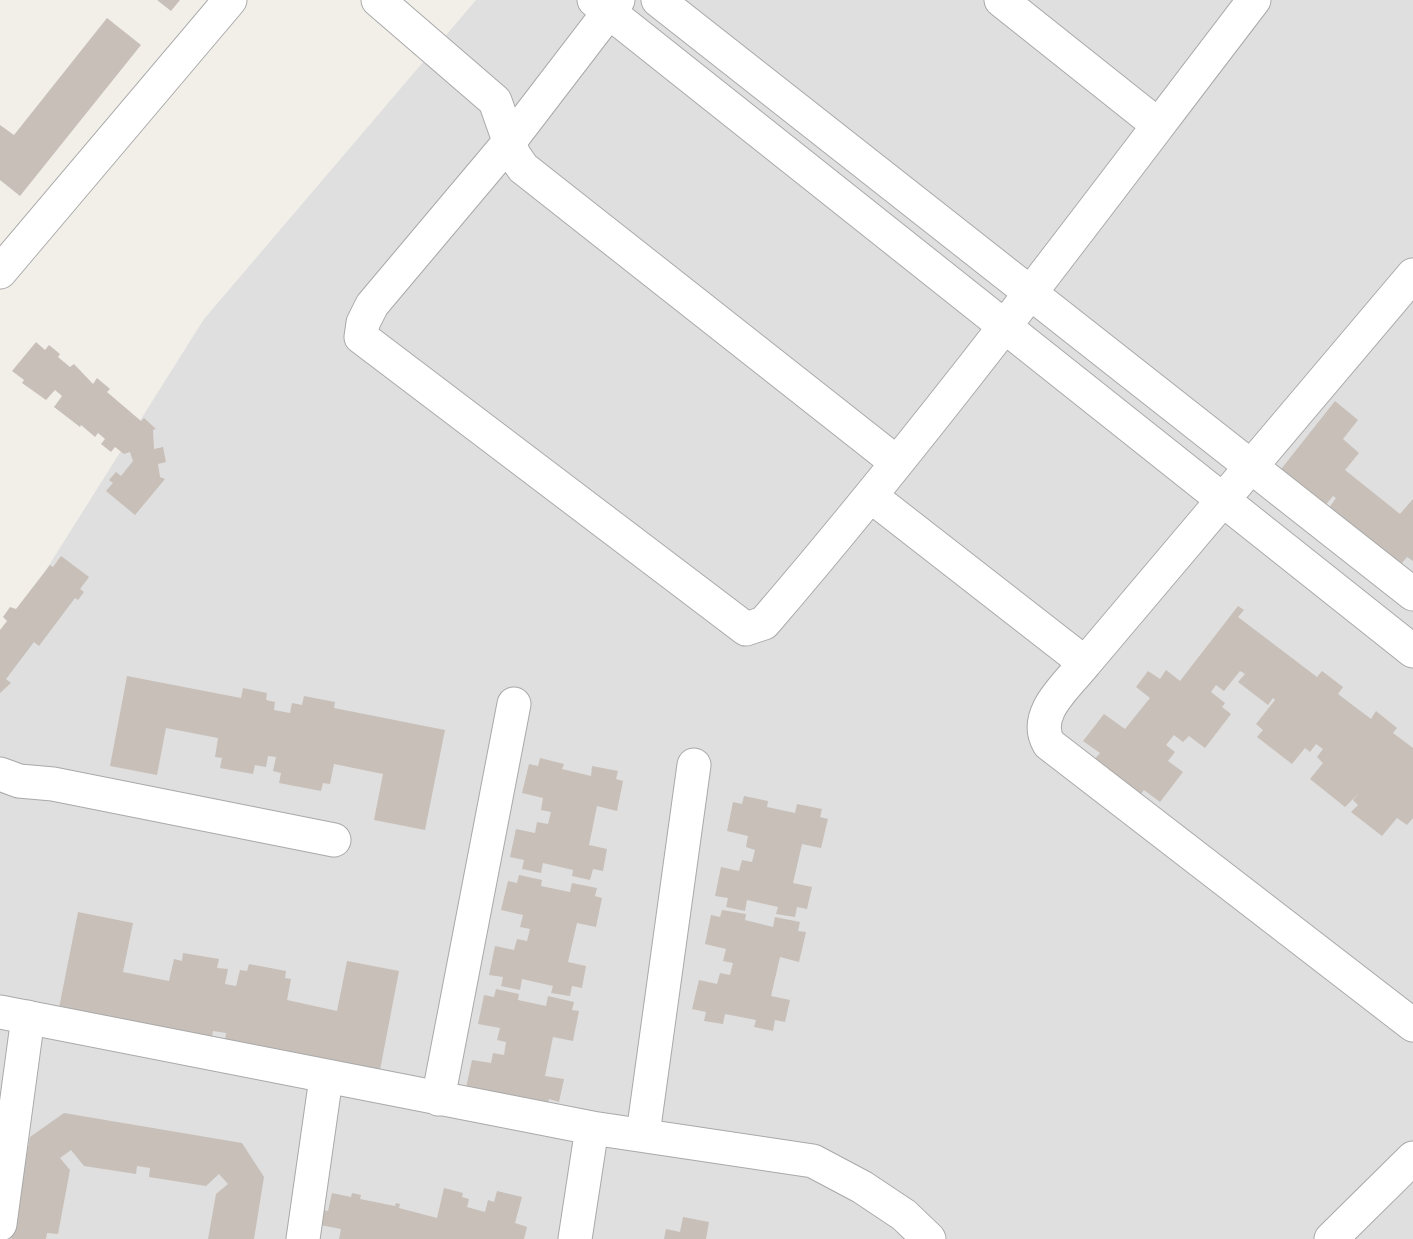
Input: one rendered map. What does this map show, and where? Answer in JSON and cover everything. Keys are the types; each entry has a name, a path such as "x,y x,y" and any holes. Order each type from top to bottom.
{"street":[{"path":"0,272 230,0"},
{"path":"378,0 495,101 523,168 896,462"},
{"path":"658,0 1413,593"},
{"path":"1002,0 1158,125"},
{"path":"1254,0 1007,326 896,462 872,497 764,623 746,629 368,345 362,337 363,323 372,305 510,141 607,4 1007,326 1413,651"},
{"path":"1413,275 1085,663 1045,714 1043,730 1049,744 1413,1025"},
{"path":"872,497 1085,663"},
{"path":"438,1099 514,704"},
{"path":"643,1133 694,765"},
{"path":"0,774 19,781 53,784 334,840"},
{"path":"0,1224 14,1014 326,1078 592,1128 643,1133 813,1161 862,1187 904,1215 929,1239"},
{"path":"303,1239 326,1078"},
{"path":"575,1239 592,1128"},
{"path":"1331,1239 1413,1158"}],"shaded area":[{"path":"476,0 1413,0 1413,1239 0,1239 0,643 204,319"}],"building":[{"path":"157,0 180,0 171,11"},
{"path":"107,18 141,45 20,196 0,180 0,125 14,135"},
{"path":"36,342 45,350 49,345 60,354 58,357 70,367 74,364 93,384 97,378 110,389 107,392 141,421 144,418 156,429 153,430 154,449 163,447 166,462 158,464 160,477 165,479 135,515 106,491 113,483 109,480 116,472 121,476 133,461 130,452 124,454 115,447 111,452 101,444 105,439 98,433 95,437 54,407 62,396 55,390 46,400 22,383 24,380 12,371"},
{"path":"1335,401 1358,420 1343,439 1359,453 1345,470 1400,514 1413,499 1413,561 1407,557 1397,569 1326,512 1336,498 1333,496 1323,508 1278,473"},
{"path":"61,556 89,577 80,589 84,592 78,600 75,598 39,646 34,642 6,679 11,683 0,693 0,630 7,621 3,617 10,607 16,609 50,565 53,567"},
{"path":"1238,606 1244,610 1238,617 1317,677 1322,671 1343,687 1338,694 1371,719 1376,711 1397,728 1393,733 1413,748 1413,818 1407,825 1397,818 1382,836 1351,812 1358,805 1353,800 1359,793 1345,807 1310,779 1323,763 1317,757 1323,749 1316,744 1310,752 1305,748 1292,764 1257,737 1263,730 1256,724 1275,700 1273,698 1268,705 1238,682 1245,674 1240,671 1224,691 1216,685 1211,692 1225,703 1222,707 1231,714 1205,748 1189,736 1183,742 1174,735 1166,745 1175,752 1168,761 1183,772 1160,802 1144,790 1140,795 1094,760 1100,753 1083,741 1104,714 1125,729 1150,698 1136,687 1148,671 1160,679 1166,670 1180,681"},
{"path":"127,676 241,698 243,688 267,693 266,700 275,702 274,710 290,713 292,703 302,705 304,696 335,702 334,708 445,730 425,830 374,820 383,774 334,764 330,784 323,783 321,791 279,783 281,773 273,771 276,757 268,756 266,767 255,765 253,774 220,768 222,758 215,757 218,738 166,728 157,775 110,766"},
{"path":"540,758 564,764 562,769 591,776 592,766 618,771 616,779 623,781 617,811 597,806 589,845 607,849 603,871 593,869 590,880 572,876 573,870 543,863 541,873 522,869 524,860 510,857 516,829 535,833 537,822 548,824 551,812 541,810 543,798 522,793 529,764 538,766"},
{"path":"744,796 768,801 767,807 795,813 797,804 822,809 820,817 828,819 821,848 802,844 793,883 812,887 807,909 797,907 795,917 776,914 778,907 747,900 745,911 726,907 728,898 715,896 721,867 739,871 742,860 752,862 755,850 746,847 748,836 727,831 733,802 742,804"},
{"path":"519,875 542,880 541,886 570,892 572,883 597,888 595,896 602,898 596,927 577,923 568,962 586,966 582,988 572,986 570,996 551,993 553,986 522,979 520,990 501,986 503,977 489,975 495,946 514,950 517,939 527,941 530,929 520,927 523,915 501,910 508,881 517,883"},
{"path":"722,910 746,914 745,920 773,927 775,917 800,922 798,931 806,932 799,962 780,957 771,996 790,1000 785,1022 775,1020 773,1031 754,1027 756,1020 725,1014 723,1024 704,1021 706,1012 692,1009 699,980 717,984 720,973 730,975 733,963 723,961 726,949 705,944 711,915 720,917"},
{"path":"78,912 133,923 123,972 169,981 174,959 182,961 183,953 219,959 217,968 228,969 225,984 236,986 240,970 247,971 249,964 286,971 285,978 291,979 287,1000 337,1011 347,961 399,971 380,1070 225,1040 226,1033 213,1031 212,1037 59,1008"},
{"path":"496,989 519,994 518,1000 546,1006 548,996 574,1002 572,1010 579,1011 573,1041 553,1037 545,1076 564,1079 559,1102 549,1099 546,1110 466,1088 472,1060 491,1063 493,1053 504,1055 506,1042 497,1040 500,1028 478,1024 484,995 494,997"},
{"path":"64,1113 242,1143 264,1177 254,1239 208,1239 216,1194 228,1184 219,1174 206,1186 149,1177 150,1168 137,1166 136,1174 84,1166 71,1150 60,1158 70,1170 58,1234 47,1233 46,1239 11,1239 30,1137"},
{"path":"444,1188 463,1193 462,1197 469,1199 467,1207 485,1212 488,1200 494,1202 497,1191 522,1197 515,1223 527,1227 524,1239 339,1239 341,1229 320,1225 323,1210 328,1211 332,1193 351,1197 352,1193 361,1195 360,1199 395,1206 396,1203 400,1204 399,1208 437,1218"},
{"path":"683,1217 709,1222 706,1239 664,1239 666,1229 680,1232"}]}
